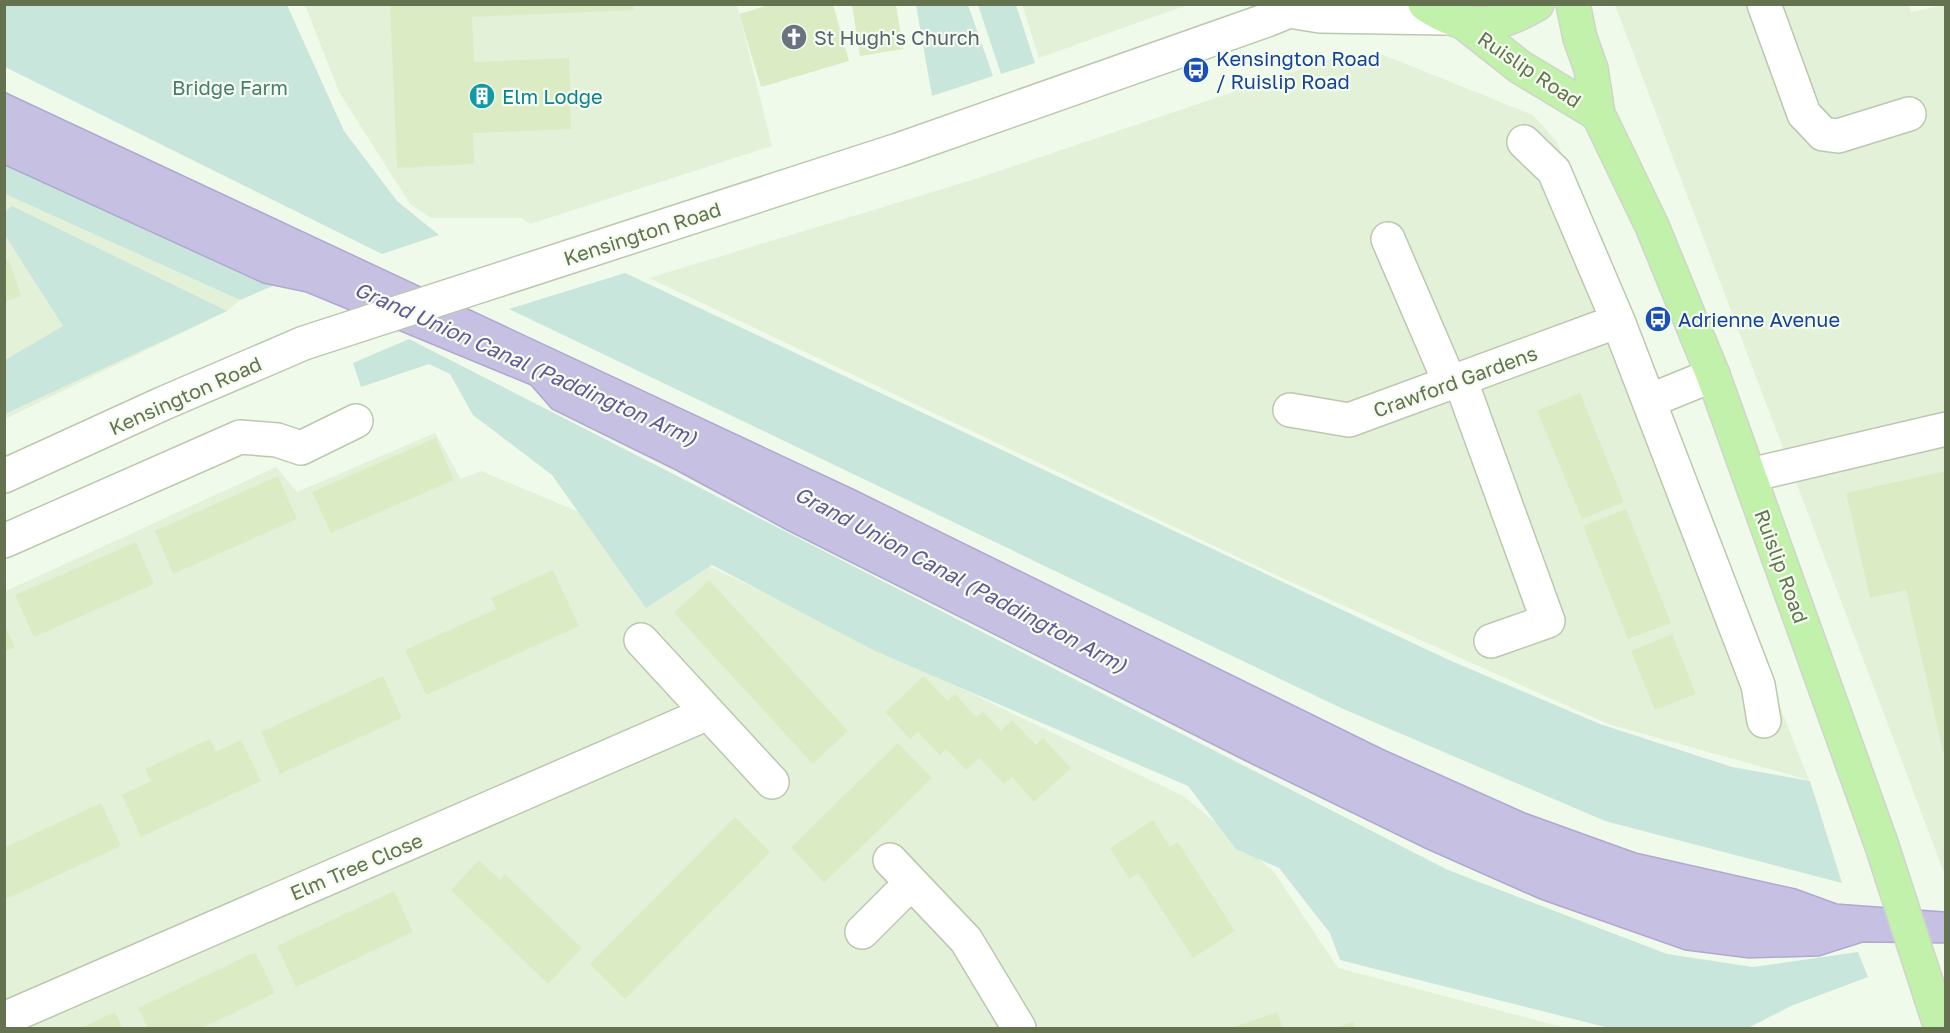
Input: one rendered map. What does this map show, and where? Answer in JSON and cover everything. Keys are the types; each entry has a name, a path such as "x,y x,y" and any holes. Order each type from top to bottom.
{"main road":[{"path":"1445,15 1485,23 1515,18 1537,4"},
{"name":"Ruislip Road","path":"1573,4 1580,38 1591,69 1598,114 1652,226 1713,375 1881,843 1936,1015"},
{"name":"Ruislip Road","path":"1445,15 1520,67 1598,114"}],"street":[{"path":"1764,4 1804,114 1823,134 1838,135 1909,114"},
{"name":"Kensington Road","path":"4,476 164,403 304,343 898,150 1292,8 1320,16 1445,15"},
{"path":"1524,142 1554,171 1618,321 1758,685 1764,721"},
{"path":"1388,239 1455,381 1548,621 1491,641"},
{"name":"Crawford Gardens","path":"1290,410 1349,420 1618,321"},
{"path":"1649,401 1713,375"},
{"path":"4,541 240,436 277,440 301,448 356,421"},
{"path":"1750,475 1946,429"},
{"path":"640,640 772,782"},
{"name":"Elm Tree Close","path":"4,1019 708,713"},
{"path":"862,932 900,872 966,940 1019,1029"}],"shaded area":[{"path":"1022,4 1187,4 1187,5 1039,58"},
{"path":"1908,4 1911,12 1945,5 1945,875 1615,5"},
{"path":"305,5 737,5 772,146 530,224 522,218 431,218 410,204 339,92"},
{"path":"1381,54 1533,115 1557,142 1809,780 1608,724 1282,578 649,278 972,180 1343,55"},
{"path":"5,194 240,300 227,311 5,419"},
{"path":"435,433 461,479 481,471 713,568 1185,797 1274,872 1338,968 1566,1028 5,1028 4,592 276,467 297,492"}],"green space":[{"name":"Bridge Farm","path":"4,5 287,5 344,131 397,201 439,235 382,254 5,67"},
{"path":"916,5 968,5 993,76 932,96"},
{"path":"978,5 1016,5 1035,63 1001,74"},
{"path":"5,165 263,283 275,285 240,300 5,194"},
{"path":"12,206 227,311 5,414 5,360 63,326 5,235 5,212"},
{"path":"625,273 1449,660 1600,724 1732,767 1810,781 1842,883 1605,821 1341,708 509,309"},
{"path":"409,339 1448,870 1667,954 1753,967 1858,952 1868,977 1791,1006 1748,1028 1609,1028 1340,960 1330,933 1279,868 1236,849 1188,786 873,650 712,565 646,608 552,475 473,415 450,374 429,364 361,387 353,363"}],"water":[{"name":"Grand Union Canal (Paddington Arm)","path":"4,92 855,490 1382,749 1525,813 1636,853 1796,889 1837,904 1945,912 1945,943 1863,942 1819,956 1749,958 1685,950 1540,899 1427,849 1248,762 787,530 676,470 552,409 531,385 306,292 263,283 5,165"}],"building":[{"name":"Elm Lodge","path":"390,4 633,4 634,10 472,17 474,62 569,58 571,129 473,133 474,164 397,168"},
{"name":"St Hugh's Church","path":"772,4 833,4 849,61 761,87 739,14"},
{"path":"852,5 896,5 903,49 860,56"},
{"path":"9,260 21,296 4,302 4,261"},
{"path":"1580,393 1624,502 1582,519 1537,411"},
{"path":"436,438 454,480 331,533 312,492"},
{"path":"1946,471 1945,760 1906,590 1870,598 1846,493"},
{"path":"278,476 297,519 173,574 155,531"},
{"path":"1626,509 1671,623 1628,639 1583,526"},
{"path":"136,542 154,584 34,637 15,595"},
{"path":"553,570 579,626 426,695 405,650 496,609 491,598"},
{"path":"709,580 848,731 813,764 674,613"},
{"path":"4,624 15,647 4,652"},
{"path":"1672,634 1696,694 1655,710 1631,651"},
{"path":"383,676 402,718 280,774 261,732"},
{"path":"924,676 947,701 955,694 976,717 983,711 1001,731 1012,720 1036,745 1043,738 1071,768 1034,802 1012,777 1004,784 979,758 966,770 946,749 940,755 918,732 910,739 885,712"},
{"path":"210,739 216,752 241,740 261,781 141,837 122,795 151,781 145,769"},
{"path":"898,743 932,778 824,883 791,847"},
{"path":"101,803 121,846 4,900 4,848"},
{"path":"735,817 770,852 625,999 590,964"},
{"path":"1153,820 1170,847 1178,842 1235,931 1193,958 1138,873 1129,879 1110,848"},
{"path":"479,860 500,880 505,874 582,948 548,984 451,890"},
{"path":"394,891 413,932 296,987 277,946"},
{"path":"255,952 275,993 202,1028 148,1028 138,1008"},
{"path":"115,1012 123,1028 80,1028"},
{"path":"1277,1012 1283,1028 1231,1028"},
{"path":"1353,1022 1355,1028 1335,1028"}],"place":[{"name":"St Hugh's Church","path":"794,37"},
{"name":"Kensington Road / Ruislip Road","path":"1196,70"},
{"name":"Elm Lodge","path":"482,96"},
{"name":"Adrienne Avenue","path":"1658,319"}]}
